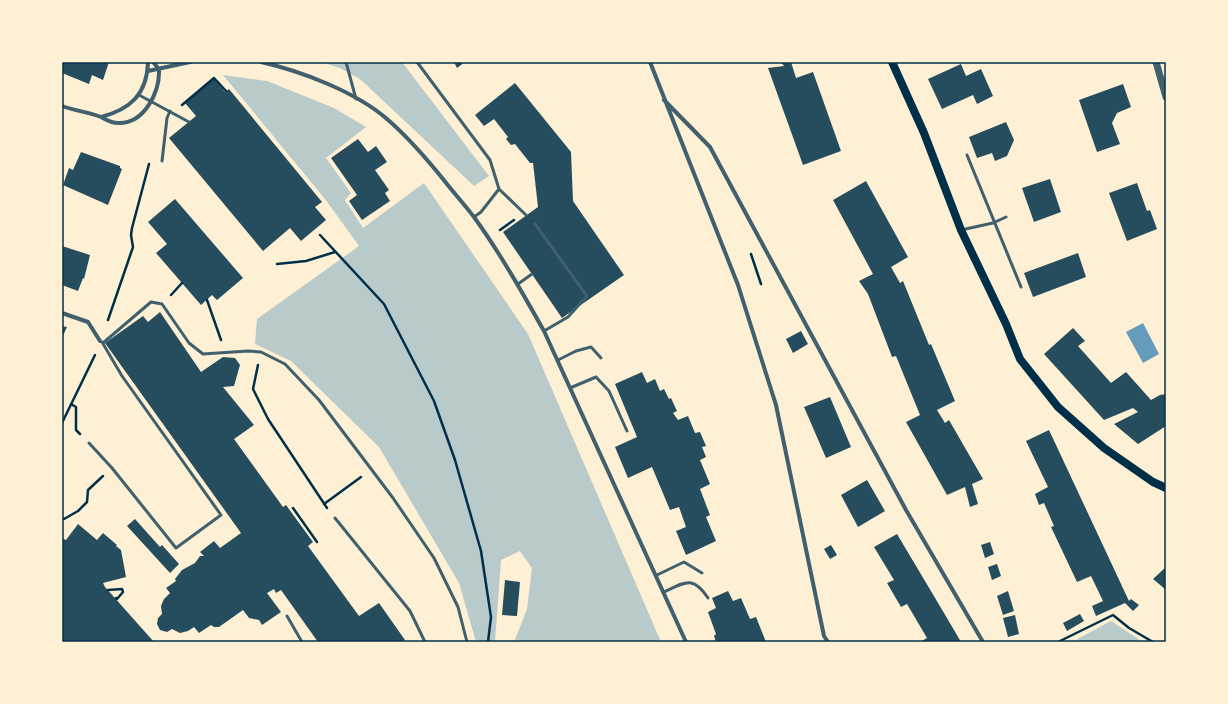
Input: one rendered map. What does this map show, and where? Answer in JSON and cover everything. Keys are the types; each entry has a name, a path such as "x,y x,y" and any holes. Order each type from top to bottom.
{"main road":[{"path":"892,62 924,133 961,230 1006,324 1020,359 1058,407 1104,448 1153,482 1166,488"}],"street":[{"path":"101,117 115,113 124,108 139,95 145,84 148,71 148,62"},
{"path":"153,62 160,69"},
{"path":"148,71 190,62"},
{"path":"261,62 279,66 320,81 356,99 387,118 421,152 474,217 518,284 544,331 686,642"},
{"path":"650,62 738,285 776,405 824,636 828,642"},
{"path":"1156,62 1166,97"},
{"path":"62,106 101,117 110,122 120,124 128,121 135,118 152,102 158,88 160,69"},
{"path":"664,100 710,146 906,510 983,642"},
{"path":"62,313 88,322 102,342"}],"lane":[{"path":"346,62 356,99"},
{"path":"417,62 490,160 500,189 526,215"},
{"path":"139,95 189,122"},
{"path":"162,162 167,118 170,111"},
{"path":"967,155 993,223 1021,287"},
{"path":"474,217 481,212 500,189"},
{"path":"961,230 993,223 1006,217"},
{"path":"535,224 587,296 568,317 544,331"},
{"path":"518,284 532,274"},
{"path":"89,443 112,468 176,548 221,515 122,376 102,342 151,302 162,304 189,343 203,354 261,352 285,364 319,400 393,498 434,558 458,607 467,642"},
{"path":"558,360 576,351 591,347 601,358"},
{"path":"570,388 596,377 609,391 627,431"},
{"path":"335,518 410,612 425,642"},
{"path":"657,576 684,562 702,573"},
{"path":"664,592 686,581 694,583 702,589 708,598"},
{"path":"287,616 302,642"}],"path":[{"path":"184,103 214,78 226,91"},
{"path":"108,321 132,247 132,228 148,167"},
{"path":"501,229 509,223"},
{"path":"320,235 384,304 434,401 455,460 482,551 491,617 488,642"},
{"path":"277,264 306,261 335,252"},
{"path":"207,300 222,343"},
{"path":"261,352 253,389 268,419 324,504 335,518"},
{"path":"62,423 91,364"},
{"path":"71,404 76,407 76,430 89,443"},
{"path":"324,504 362,477"},
{"path":"62,518 64,519 78,511 87,502 88,490 95,483"},
{"path":"293,508 301,523 317,542"},
{"path":"108,590 122,589 122,594 117,599 116,598"},
{"path":"1058,642 1113,615 1129,628 1153,642"}],"shaded area":[{"path":"321,62 402,62 489,176 474,186 360,79 340,68"},
{"path":"223,75 267,81 334,108 366,127 326,158 351,193 345,200 363,228 424,183 528,334 661,642 514,642 527,609 532,568 520,551 501,560 495,642 476,642 459,583 379,447 291,361 255,344 257,319 359,246 325,199"},
{"path":"1111,621 1143,642 1072,642"}],"water":[{"path":"1143,323 1159,354 1143,363 1126,332"}],"building":[{"path":"62,62 109,62 103,80 92,75 89,84 62,73"},
{"path":"454,62 465,62 457,68"},
{"path":"781,62 791,62 796,78 813,72 841,151 803,165 768,68 784,66"},
{"path":"961,64 966,76 981,69 993,96 977,104 973,95 942,109 928,79"},
{"path":"214,79 225,92 229,89 322,202 315,207 326,220 301,241 290,228 263,251 169,138 196,116 185,103"},
{"path":"515,83 571,152 573,201 624,275 562,318 503,232 538,207 533,163 530,163 515,144 511,145 506,139 508,137 494,119 484,126 475,115"},
{"path":"1123,84 1131,107 1117,113 1112,123 1120,144 1097,152 1079,100"},
{"path":"1006,122 1014,140 1007,156 995,161 992,153 977,158 969,137"},
{"path":"358,139 368,152 376,146 387,162 375,170 389,190 385,193 390,201 362,220 349,201 357,195 331,158"},
{"path":"81,152 120,166 122,169 108,205 63,185 69,168 73,170"},
{"path":"1050,179 1061,212 1034,222 1022,188"},
{"path":"866,181 908,257 891,267 900,283 903,281 929,345 931,344 955,401 937,410 945,423 949,420 983,479 972,484 978,504 970,507 965,487 947,495 906,422 920,415 896,356 892,357 868,294 859,281 873,274 833,200"},
{"path":"1137,183 1147,211 1150,210 1157,229 1127,241 1109,193"},
{"path":"175,199 243,278 217,300 212,295 201,305 156,253 167,244 148,222"},
{"path":"62,246 90,255 84,279 83,278 78,291 62,285"},
{"path":"1078,253 1086,277 1033,297 1024,273"},
{"path":"160,312 201,372 223,357 235,358 240,365 234,386 223,387 254,425 234,439 283,507 286,505 313,542 308,546 359,616 379,603 405,640 402,642 318,642 281,590 276,593 274,589 267,593 281,612 262,625 259,620 249,618 243,610 219,627 214,627 211,625 199,633 194,627 188,631 180,633 172,629 167,632 160,630 157,624 158,618 162,614 161,606 164,599 170,593 166,588 176,581 175,579 182,570 195,563 200,556 204,556 200,552 214,541 220,548 241,533 105,343 143,316 148,322"},
{"path":"62,326 67,327 62,338"},
{"path":"1073,328 1085,341 1078,346 1111,383 1126,372 1151,400 1160,395 1166,394 1166,426 1138,444 1114,424 1138,412 1133,408 1104,420 1044,354"},
{"path":"801,331 808,344 793,353 786,339"},
{"path":"642,372 647,383 655,379 660,391 664,389 669,399 671,398 677,411 673,413 678,420 688,416 695,433 700,432 706,446 702,447 706,457 700,460 710,484 700,489 710,515 706,517 716,541 686,555 676,531 686,527 679,507 670,510 652,467 628,478 615,447 637,437 615,384"},
{"path":"830,397 851,447 826,458 804,407"},
{"path":"1049,430 1129,601 1131,599 1139,605 1133,611 1125,603 1096,616 1092,606 1103,601 1091,576 1077,582 1051,527 1054,526 1044,503 1039,505 1035,494 1048,487 1026,441"},
{"path":"867,480 885,511 858,527 841,495"},
{"path":"135,519 160,547 162,545 179,564 170,573 127,526"},
{"path":"78,524 97,540 103,533 121,550 126,577 103,583 154,642 62,642 62,538 66,540"},
{"path":"897,534 961,642 920,642 927,638 907,604 901,607 887,583 894,580 874,547"},
{"path":"990,542 994,554 985,558 981,545"},
{"path":"831,545 837,555 830,559 824,549"},
{"path":"997,564 1001,576 992,580 988,567"},
{"path":"1166,567 1166,587 1165,589 1153,579"},
{"path":"505,580 520,582 517,616 502,615"},
{"path":"728,591 733,601 741,598 750,619 756,617 766,642 716,642 714,636 716,634 708,612 716,608 712,598"},
{"path":"1008,591 1014,611 1003,615 997,596"},
{"path":"1080,614 1084,621 1067,631 1063,623"},
{"path":"1015,615 1019,634 1008,637 1003,618"}]}
